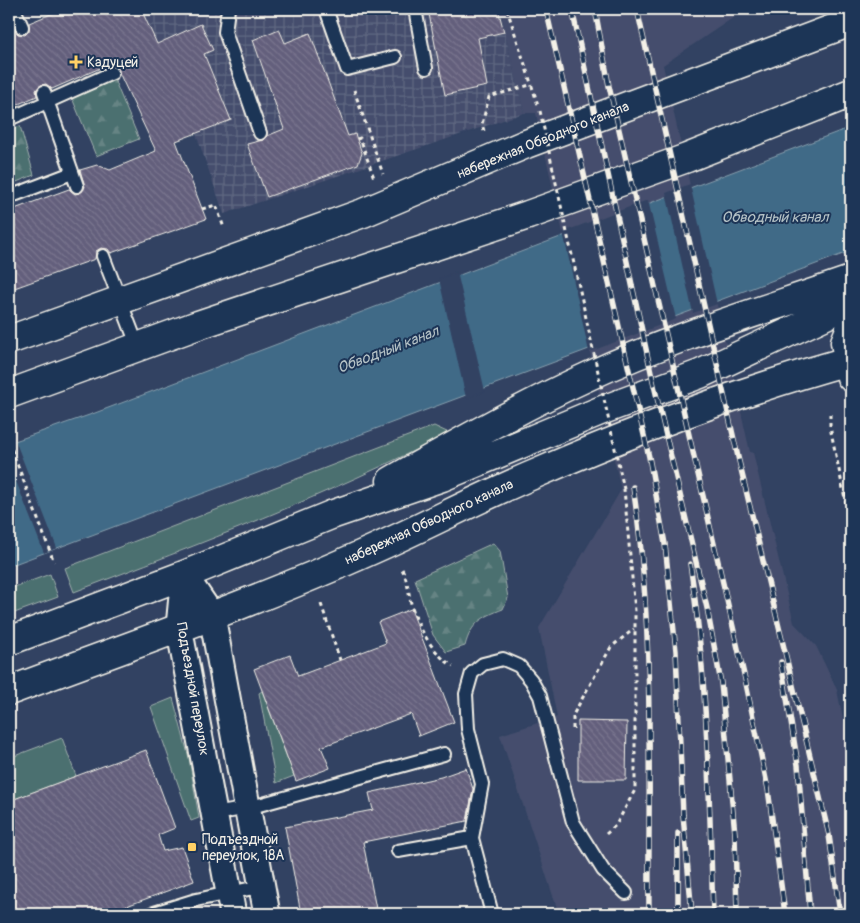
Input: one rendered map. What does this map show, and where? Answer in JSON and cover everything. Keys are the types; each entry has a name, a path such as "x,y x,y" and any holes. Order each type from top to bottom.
{"main road":[{"name":"набережная Обводного канала","path":"9,340 120,298 363,213 536,140 851,22"},
{"path":"9,394 138,346 528,215 687,158 851,93"},
{"path":"331,515 484,429 592,374 690,336 851,280"},
{"path":"9,641 184,575 331,515 442,477 600,411 700,374 851,303"},
{"path":"850,366 845,342 851,326"},
{"name":"набережная Обводного канала","path":"9,691 212,616 373,550 532,475 607,443 728,398 850,366"}],"street":[{"path":"184,575 212,616 267,914"},
{"name":"Подъездной переулок","path":"184,575 179,627 231,904"}],"lane":[{"path":"14,9 22,27"},
{"path":"228,9 225,32 260,133"},
{"path":"326,9 347,69 395,57"},
{"path":"415,9 426,68"},
{"path":"9,120 46,97 112,73"},
{"path":"46,97 77,186"},
{"path":"9,197 72,173"},
{"path":"103,256 138,346"},
{"path":"492,914 472,838 482,784 468,729 466,694 472,673 483,664 503,660 519,666 532,680 540,696 573,822 603,870 626,893"},
{"path":"215,814 248,808 444,754"},
{"path":"398,850 472,838"},
{"path":"151,914 196,900 231,904 262,886"}],"path":[{"path":"507,9 530,85 540,111 624,490 635,628 635,790 616,825 590,848"},
{"path":"347,69 383,174"},
{"path":"482,124 489,96 530,85"},
{"path":"357,139 360,138 374,178"},
{"path":"202,209 216,204 224,228"},
{"path":"830,414 830,427 851,527"},
{"path":"9,442 54,562"},
{"path":"402,569 406,576 413,609 433,647 451,665 472,673"},
{"path":"321,604 340,660"},
{"path":"573,734 573,715 612,647 635,628"}],"shaded area":[{"path":"141,9 499,9 524,113 224,214 196,134"},
{"path":"499,9 746,9 663,65 750,452 753,453 794,623 816,646 837,690 851,758 851,914 559,914 500,735 557,717 539,628 621,490 536,113 524,113"}],"green space":[{"path":"114,79 139,139 96,156 72,98"},
{"path":"20,126 34,175 9,185 9,129"},
{"path":"434,426 449,433 357,478 310,498 217,537 74,592 65,568"},
{"path":"493,543 500,551 508,598 503,609 483,618 474,626 465,646 446,652 433,635 415,579"},
{"path":"50,574 58,597 9,615 9,589"},
{"path":"262,691 294,776 276,783 259,693"},
{"path":"173,698 189,758 199,818 191,821 151,707"},
{"path":"62,738 76,776 9,801 9,758"}],"water":[{"name":"Обводный канал","path":"851,127 851,251 9,566 9,443 95,413"}],"pier":[{"path":"690,184 717,304 693,313 666,193"},
{"path":"648,200 676,319 589,352 563,232"},
{"path":"457,272 485,391 466,398 439,279"},
{"path":"15,440 57,548 44,553 9,463 9,443"}],"building":[{"path":"63,9 141,9 157,44 201,24 213,50 204,54 231,120 176,141 206,219 111,253 108,249 101,248 96,251 95,259 9,290 9,211 69,189 75,194 80,193 85,187 80,170 97,165 110,170 156,151 114,62 52,89 46,84 41,85 36,90 37,96 9,108 9,32 14,30 18,34 25,35 29,31 29,23"},
{"path":"428,9 498,9 504,32 478,38 487,86 445,95"},
{"path":"279,29 285,43 310,33 348,136 355,134 362,153 358,164 267,197 247,144 263,140 267,136 284,129 253,40"},
{"path":"411,609 454,722 419,736 411,714 321,747 330,768 296,781 254,669 290,655 298,676 386,643 378,622"},
{"path":"578,721 627,722 626,780 578,780"},
{"path":"146,750 175,828 158,835 163,851 182,847 194,881 105,914 9,914 9,801"},
{"path":"466,768 473,789 467,821 363,842 377,914 301,914 285,827 373,810 369,793 441,777"}],"railway":[{"path":"546,9 649,457 665,544 676,651 683,815 692,914"},
{"path":"572,9 653,381 707,608 721,683 735,834 737,914"},
{"path":"595,9 609,86 745,679 768,789 785,914"},
{"path":"637,9 738,457 829,835 840,914"},
{"path":"633,487 645,594 649,700 649,914"},
{"path":"690,564 701,651 704,695 713,914"},
{"path":"781,662 798,765 810,914"},
{"path":"678,833 678,914"}],"place":[{"name":"Кадуцей","path":"76,62"},
{"name":"Подъездной переулок, 18А","path":"192,847"}]}
